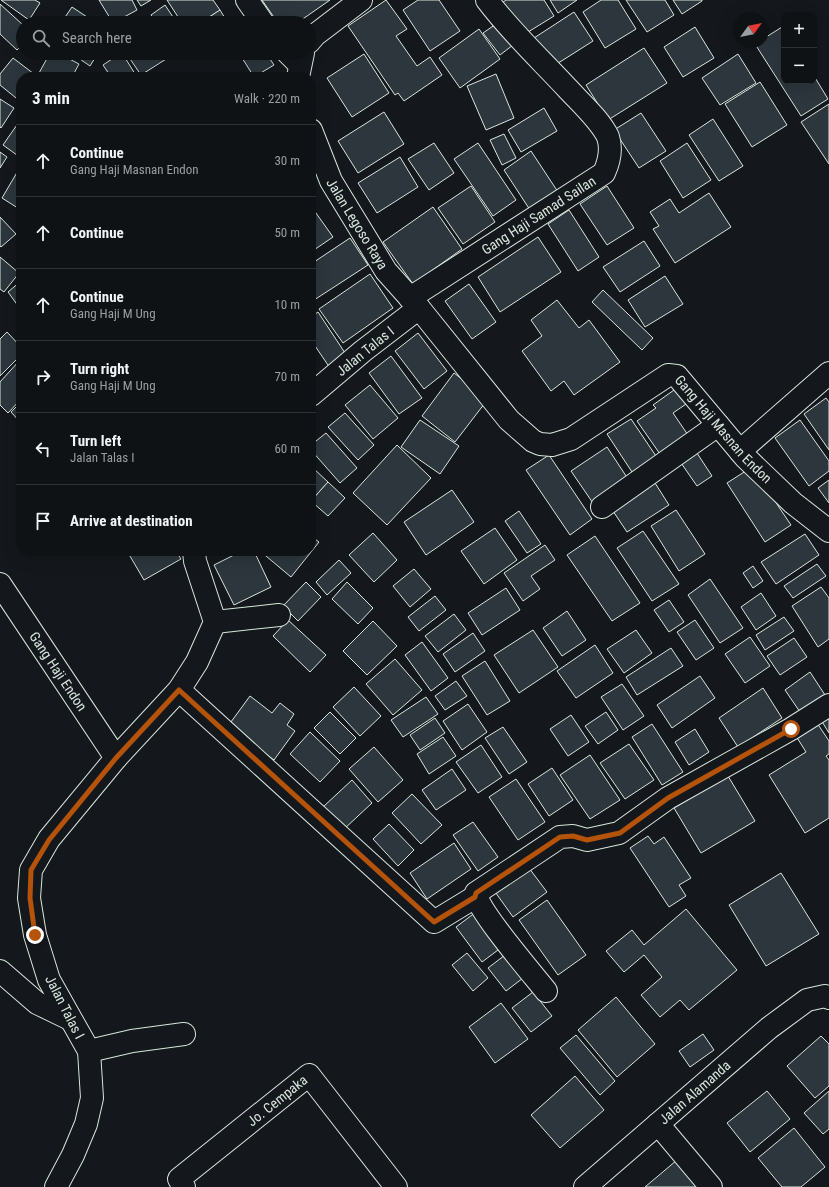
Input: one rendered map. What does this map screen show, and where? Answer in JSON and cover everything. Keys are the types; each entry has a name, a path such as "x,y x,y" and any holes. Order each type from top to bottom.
{"street":[{"path":"247,0 258,16"},
{"path":"316,34 362,0"},
{"name":"Gang Haji Samad Sailan","path":"415,303 604,173 610,158 608,138 599,124 580,101 503,21 487,0"},
{"name":"Jalan Legoso Raya","path":"316,143 331,181 386,271 415,303"},
{"name":"Jalan Talas I","path":"316,391 364,351 415,303"},
{"name":"Gang Haji Masnan Endon","path":"415,303 509,420 533,441 540,444 552,445 571,439 668,375 673,375 680,379 740,451 793,503 829,531"},
{"path":"740,451 829,373"},
{"path":"602,507 718,425"},
{"path":"194,556 215,622 279,615"},
{"name":"Gang Haji Endon","path":"0,584 116,758"},
{"name":"Jalan Talas I","path":"56,1187 73,1155 83,1130 92,1098 89,1051 49,980 35,935 30,898 31,870 49,840 116,758 179,690 197,662 215,622"},
{"path":"179,690 434,922 475,897 476,893 560,837 573,836 587,840 620,833 668,798 791,729 829,705"},
{"path":"475,897 486,915 546,991"},
{"path":"0,971 37,1003 70,1019"},
{"name":"Jalan Alamanda","path":"585,1187 769,1028 807,1000 825,996 829,998"},
{"path":"89,1051 132,1041 184,1034"},
{"name":"Jo. Cempaka","path":"184,1187 179,1179 309,1075 396,1187"},
{"path":"658,1124 711,1187"}],"building":[{"path":"1,0 35,0 40,3 32,16 23,16"},
{"path":"99,0 132,0 137,10 126,16 109,16"},
{"path":"137,0 151,0 141,6"},
{"path":"167,0 213,0 220,10 211,16 177,16"},
{"path":"262,0 330,0 307,16 273,16"},
{"path":"386,0 407,29 396,36 417,66 430,57 442,75 404,101 398,93 395,95 348,26"},
{"path":"418,0 439,0 460,31 430,51 403,10"},
{"path":"506,0 544,0 554,16 520,37 499,5"},
{"path":"550,0 577,0 558,13"},
{"path":"601,0 618,0 636,29 605,48 583,12"},
{"path":"626,0 665,0 674,15 647,32"},
{"path":"673,0 702,0 702,1 682,14"},
{"path":"0,4 16,19 16,49 0,34"},
{"path":"165,5 172,16 152,16 151,15"},
{"path":"72,7 86,16 66,16"},
{"path":"220,10 224,16 211,16"},
{"path":"574,12 593,41 552,67 534,38"},
{"path":"496,24 513,45 500,55 483,33"},
{"path":"695,27 714,58 683,77 664,47"},
{"path":"781,28 781,84 817,84 817,81 828,99 801,116 758,48 769,48 769,35"},
{"path":"479,29 500,59 460,88 439,58"},
{"path":"644,48 667,83 608,120 586,85"},
{"path":"364,54 389,93 352,117 327,78"},
{"path":"738,54 756,83 720,105 702,78"},
{"path":"13,58 31,72 16,72 16,98 0,85 0,74"},
{"path":"46,60 71,60 79,64 75,72 40,72"},
{"path":"81,60 94,60 90,66"},
{"path":"110,60 126,60 134,72 108,72 103,65"},
{"path":"131,60 165,60 146,72 139,72"},
{"path":"243,60 271,60 274,65 262,72 251,72"},
{"path":"496,74 514,118 486,130 467,86"},
{"path":"760,82 787,125 752,147 725,104"},
{"path":"0,99 14,108 1,128 0,127"},
{"path":"829,104 829,164 801,122"},
{"path":"544,108 557,131 521,152 508,130"},
{"path":"384,112 404,144 358,173 338,141"},
{"path":"641,113 666,151 639,168 614,130"},
{"path":"713,119 743,166 719,181 689,135"},
{"path":"16,126 16,154 3,145"},
{"path":"504,134 516,158 502,165 490,140"},
{"path":"434,143 454,173 429,190 408,159"},
{"path":"478,143 516,200 493,216 454,159"},
{"path":"687,143 711,180 683,198 660,161"},
{"path":"531,151 558,192 530,210 504,170"},
{"path":"0,152 7,157 0,168"},
{"path":"400,157 418,187 377,213 358,183"},
{"path":"16,174 16,207 2,198"},
{"path":"471,186 495,222 463,244 438,208"},
{"path":"607,186 634,228 607,245 580,204"},
{"path":"709,193 731,227 675,263 653,229 659,226 650,212 670,199 679,213"},
{"path":"433,207 462,249 413,284 383,242"},
{"path":"569,210 599,257 578,271 548,224"},
{"path":"316,213 333,237 316,249"},
{"path":"0,217 16,234 1,247 0,246"},
{"path":"538,237 561,272 500,312 478,277"},
{"path":"350,238 368,265 316,299 316,261"},
{"path":"644,241 660,266 620,292 603,267"},
{"path":"0,257 16,270 16,277 4,292 0,289"},
{"path":"370,274 393,308 343,343 319,309"},
{"path":"665,276 683,304 645,327 628,300"},
{"path":"469,284 496,322 472,339 445,301"},
{"path":"16,285 16,303 8,292"},
{"path":"603,290 653,338 642,350 592,302"},
{"path":"557,300 579,328 589,320 620,362 574,395 564,381 551,391 522,351 542,336 531,320"},
{"path":"318,312 347,356 330,368 316,347 316,313"},
{"path":"7,332 16,342 16,360 0,376 0,339"},
{"path":"418,333 447,371 424,389 395,351"},
{"path":"391,356 422,398 399,414 369,373"},
{"path":"16,364 16,404 8,413 0,405 0,382"},
{"path":"454,373 488,399 455,442 422,416"},
{"path":"370,385 398,418 373,439 345,405"},
{"path":"681,385 692,400 673,413 688,435 660,454 637,421 656,408 653,405"},
{"path":"826,398 829,402 829,450 804,414"},
{"path":"16,407 16,418 11,412"},
{"path":"345,413 374,445 358,460 328,427"},
{"path":"631,419 658,459 634,475 607,434"},
{"path":"420,420 459,446 440,474 401,447"},
{"path":"800,420 829,461 829,471 809,486 775,438"},
{"path":"326,433 357,468 340,483 316,456 316,441"},
{"path":"397,445 431,478 387,525 353,493"},
{"path":"607,447 630,482 595,506 571,471"},
{"path":"695,450 712,476 697,486 679,460"},
{"path":"549,455 592,519 570,535 526,470"},
{"path":"752,467 791,525 765,542 727,483"},
{"path":"316,471 328,482 316,495"},
{"path":"829,480 829,503 818,488"},
{"path":"328,482 345,498 328,516 316,505 316,495"},
{"path":"655,483 669,505 627,532 613,511"},
{"path":"452,490 474,522 426,555 404,522"},
{"path":"676,510 705,554 679,571 651,526"},
{"path":"519,511 541,544 527,553 505,521"},
{"path":"495,528 517,560 484,584 461,551"},
{"path":"643,531 679,584 652,601 617,548"},
{"path":"373,533 397,560 374,582 349,555"},
{"path":"805,534 819,555 776,584 761,562"},
{"path":"595,536 640,603 612,621 567,555"},
{"path":"545,545 555,560 531,576 540,589 523,601 504,573"},
{"path":"130,556 179,556 181,559 144,580"},
{"path":"232,556 256,556 271,587 234,605 214,565"},
{"path":"266,556 308,556 291,577"},
{"path":"339,560 351,573 327,595 316,582"},
{"path":"817,564 826,576 793,598 784,586"},
{"path":"753,566 763,581 753,588 743,573"},
{"path":"414,569 431,589 410,607 393,586"},
{"path":"710,579 743,628 720,643 688,595"},
{"path":"306,582 321,597 298,621 283,606"},
{"path":"347,582 373,608 358,624 332,599"},
{"path":"821,587 829,598 829,639 818,647 792,606"},
{"path":"506,588 520,610 482,635 468,613"},
{"path":"761,593 776,616 756,630 741,607"},
{"path":"435,596 446,610 419,631 408,617"},
{"path":"669,600 684,622 669,632 654,610"},
{"path":"567,611 586,640 562,656 543,628"},
{"path":"454,614 466,630 438,652 425,636"},
{"path":"784,617 794,631 765,650 756,635"},
{"path":"288,620 326,655 310,672 273,636"},
{"path":"695,620 714,648 696,660 677,632"},
{"path":"373,621 397,646 367,675 343,651"},
{"path":"533,630 558,667 519,693 494,655"},
{"path":"636,630 652,653 624,673 607,649"},
{"path":"473,633 485,651 455,672 443,654"},
{"path":"750,637 770,666 745,683 725,654"},
{"path":"794,638 807,657 780,675 767,656"},
{"path":"422,642 448,678 431,691 405,655"},
{"path":"595,645 613,673 576,698 557,671"},
{"path":"671,648 683,666 637,695 626,677"},
{"path":"395,659 422,690 393,715 366,684"},
{"path":"485,661 510,701 487,715 462,676"},
{"path":"810,672 825,695 800,712 785,690"},
{"path":"700,676 715,698 672,728 657,705"},
{"path":"456,681 467,696 445,710 435,696"},
{"path":"622,684 644,716 623,730 601,697"},
{"path":"354,687 381,716 360,736 333,707"},
{"path":"763,688 782,718 738,747 719,718"},
{"path":"250,696 272,713 280,703 294,714 287,725 295,731 274,760 228,726"},
{"path":"426,697 438,714 403,737 391,720"},
{"path":"468,704 487,732 462,750 443,721"},
{"path":"330,712 356,738 340,754 314,728"},
{"path":"606,712 618,730 598,744 585,726"},
{"path":"571,715 589,742 568,756 550,729"},
{"path":"829,715 829,733 821,720"},
{"path":"435,718 445,733 420,750 410,735"},
{"path":"817,723 829,741 829,754 826,756 829,760 829,818 805,833 769,775 806,752 796,736"},
{"path":"652,724 683,772 662,785 632,737"},
{"path":"503,727 527,762 509,774 485,738"},
{"path":"695,729 709,752 689,765 675,742"},
{"path":"310,732 340,761 320,782 290,754"},
{"path":"443,737 456,756 429,774 417,754"},
{"path":"629,744 654,780 625,799 600,763"},
{"path":"481,745 502,777 478,793 456,762"},
{"path":"374,747 403,780 378,802 349,769"},
{"path":"590,755 620,800 590,819 560,775"},
{"path":"552,768 573,800 549,816 528,784"},
{"path":"452,769 466,790 436,810 422,790"},
{"path":"728,776 755,821 701,853 674,808"},
{"path":"516,779 545,822 518,840 489,797"},
{"path":"352,780 372,803 343,830 323,807"},
{"path":"412,794 442,825 421,844 392,813"},
{"path":"473,822 498,857 478,871 453,835"},
{"path":"389,824 414,850 398,866 373,839"},
{"path":"648,836 654,844 664,837 691,878 679,885 686,896 669,907 630,848"},
{"path":"454,843 471,869 427,899 410,873"},
{"path":"526,864 547,892 513,917 493,889"},
{"path":"781,873 819,934 766,966 729,905"},
{"path":"547,900 586,955 558,975 519,920"},
{"path":"686,909 737,970 689,1010 680,1000 660,1017 641,995 662,977 644,955 624,972 606,951 632,930 644,945"},
{"path":"476,912 502,947 482,962 456,927"},
{"path":"509,952 527,975 506,991 488,968"},
{"path":"467,953 488,978 473,991 452,965"},
{"path":"533,992 552,1016 531,1032 512,1008"},
{"path":"616,997 655,1044 617,1077 578,1030"},
{"path":"501,1003 528,1039 495,1063 469,1027"},
{"path":"703,1034 714,1050 690,1067 679,1051"},
{"path":"576,1035 615,1081 600,1095 560,1048"},
{"path":"821,1036 829,1044 829,1086 815,1098 787,1066"},
{"path":"575,1076 604,1110 560,1148 531,1115"},
{"path":"767,1091 790,1119 750,1152 727,1123"},
{"path":"829,1091 829,1129 823,1134 804,1113"},
{"path":"794,1128 825,1167 801,1187 782,1187 758,1158"},
{"path":"677,1160 700,1187 645,1187"}],"route":[{"path":"35,935 30,898 31,870 49,840 116,758 179,690 434,922 475,897 476,893 560,837 573,836 587,840 620,833 668,798 791,729"}]}
